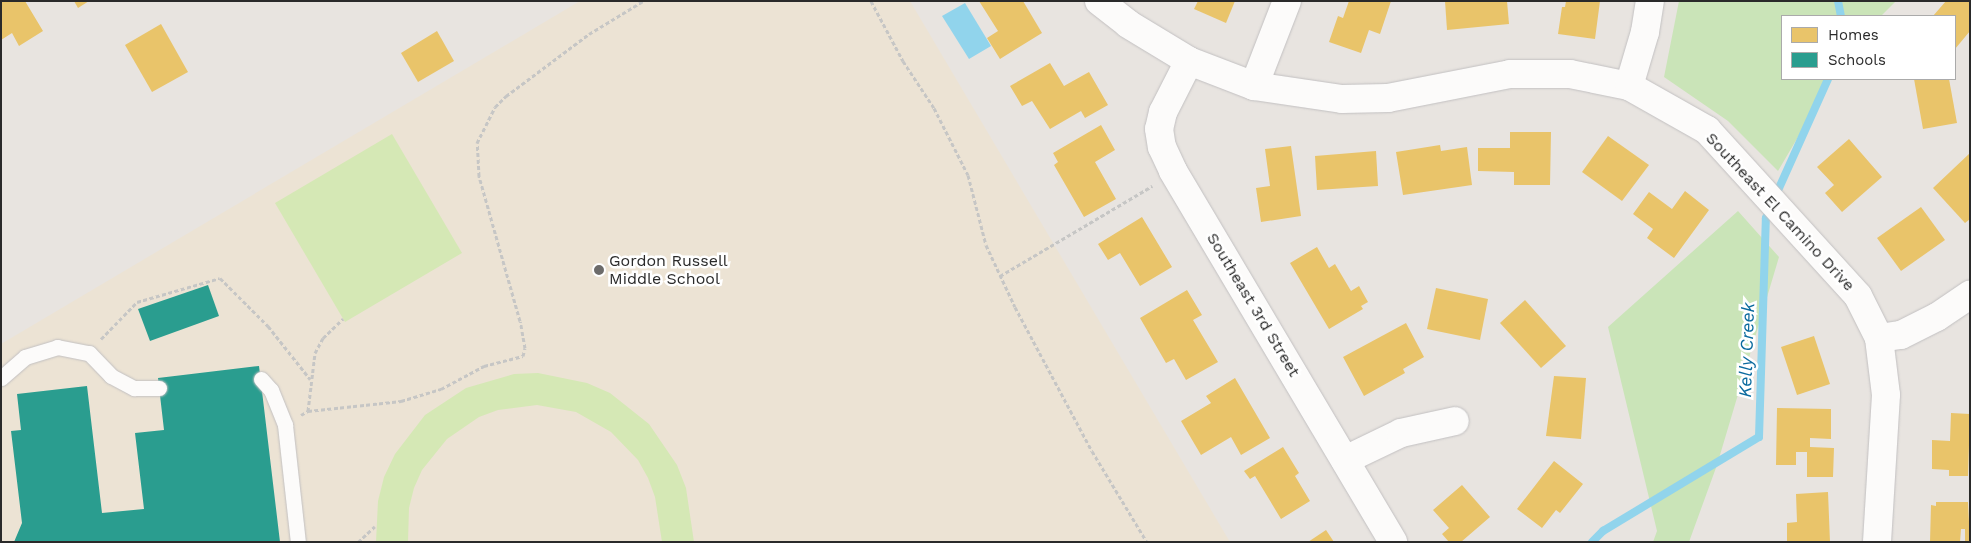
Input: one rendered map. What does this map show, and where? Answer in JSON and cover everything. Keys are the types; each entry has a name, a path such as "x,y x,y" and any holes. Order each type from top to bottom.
{"street":[{"name":"Southeast El Camino Drive","path":"1099,1 1128,24 1189,61 1254,86 1342,99 1388,98 1510,74 1570,74 1629,86 1707,130 1858,296 1879,338 1886,395 1877,542"},
{"path":"1254,86 1286,1"},
{"path":"1629,86 1646,32 1650,1"},
{"name":"Southeast 3rd Street","path":"1189,61 1163,112 1158,129 1162,147 1173,170 1393,542"},
{"path":"1879,338 1901,335 1937,317 1970,295"},
{"path":"1345,460 1401,434 1455,421"}],"lane":[{"path":"1,378 25,357 57,346 89,353 111,376 134,388 159,388"},
{"path":"260,379 271,390 285,425 298,542"}],"path":[{"path":"285,425 308,411 401,401 441,389 484,366 523,356 525,348 520,321 479,176 477,143 495,107 506,96 589,34 643,1"},
{"path":"871,1 903,60 934,108 968,175 986,245 1000,276 1062,397 1147,542"},
{"path":"1000,276 1150,187"},
{"path":"89,353 137,302 220,278 268,326 310,379"},
{"path":"308,411 310,379 315,353 324,338 343,320"},
{"path":"358,542 375,526"}],"shaded area":[{"name":"Gordon Russell Middle School","path":"580,1 910,1 1230,542 1,542 1,344"}],"green space":[{"path":"1679,1 1896,1 1882,15 1781,15 1781,80 1831,80 1778,171 1728,121 1664,77"},
{"path":"392,134 462,253 345,322 275,203"},
{"path":"1738,211 1779,257 1717,465 1689,542 1653,542 1657,531 1608,327"},
{"path":"538,373 587,383 610,393 649,424 677,465 686,488 694,542 662,542 655,497 648,478 638,460 611,432 576,412 537,405 498,410 479,417 447,439 422,470 414,488 409,508 408,542 376,542 378,501 384,477 395,454 425,415 466,388 514,374"}],"water":[{"path":"965,3 991,46 969,59 942,16"}],"building: Homes":[{"path":"1,1 25,1 43,31 19,46 12,33 1,40"},
{"path":"74,1 89,1 78,8"},
{"path":"979,1 1023,1 1042,33 1000,59 987,38 998,31"},
{"path":"1198,1 1235,1 1226,23 1194,9"},
{"path":"1349,1 1391,1 1380,34 1369,30 1361,53 1329,42 1338,16 1343,18"},
{"path":"1445,1 1507,1 1509,24 1447,30"},
{"path":"1566,1 1600,1 1595,39 1558,34 1562,7 1565,7"},
{"path":"1946,1 1970,1 1970,31 1956,48 1956,15 1934,15"},
{"path":"161,24 188,72 152,92 125,45"},
{"path":"437,31 454,61 418,82 401,53"},
{"path":"1050,63 1064,86 1089,72 1108,105 1085,118 1081,111 1050,129 1032,101 1022,106 1010,86"},
{"path":"1914,80 1949,80 1957,123 1923,129"},
{"path":"1101,125 1115,150 1095,162 1116,199 1084,217 1054,165 1058,162 1053,153"},
{"path":"1510,132 1551,132 1550,185 1514,185 1514,172 1478,171 1478,148 1510,148"},
{"path":"1608,136 1649,165 1622,201 1582,172"},
{"path":"1849,139 1882,177 1842,212 1825,193 1834,185 1817,167"},
{"path":"1440,145 1441,151 1467,147 1472,185 1403,195 1396,152"},
{"path":"1291,146 1301,216 1261,222 1256,188 1270,186 1265,149"},
{"path":"1376,151 1378,186 1317,190 1315,156"},
{"path":"1970,153 1970,219 1965,223 1933,188"},
{"path":"1685,191 1709,210 1674,258 1647,238 1653,229 1633,214 1649,192 1672,209"},
{"path":"1921,207 1945,240 1901,271 1877,238"},
{"path":"1142,217 1172,267 1140,286 1120,253 1108,260 1098,244"},
{"path":"1317,247 1329,268 1335,264 1351,291 1359,286 1368,302 1361,306 1363,309 1329,329 1290,263"},
{"path":"1436,288 1488,299 1480,340 1427,329"},
{"path":"1187,290 1202,315 1193,320 1218,362 1186,380 1174,359 1166,363 1140,318"},
{"path":"1525,300 1566,346 1541,368 1500,323"},
{"path":"1406,323 1424,357 1403,369 1405,373 1364,396 1343,357"},
{"path":"1814,336 1830,384 1797,395 1781,347"},
{"path":"1554,376 1586,378 1581,439 1546,436"},
{"path":"1235,378 1270,438 1241,455 1231,437 1201,455 1181,421 1211,403 1206,396"},
{"path":"1777,408 1831,409 1831,439 1810,438 1810,447 1834,448 1833,477 1807,477 1807,452 1796,452 1796,465 1776,465"},
{"path":"1951,413 1970,414 1968,476 1949,476 1949,470 1932,469 1932,440 1950,441"},
{"path":"1283,447 1299,473 1295,476 1310,501 1281,519 1255,476 1250,479 1244,471"},
{"path":"1554,461 1583,484 1560,513 1556,510 1542,528 1517,509"},
{"path":"1462,485 1490,517 1461,542 1449,542 1442,534 1449,528 1433,510"},
{"path":"1828,492 1830,542 1787,542 1787,523 1797,522 1796,494"},
{"path":"1936,502 1968,502 1970,542 1965,542 1965,529 1961,529 1960,542 1930,542 1931,505 1936,506"},
{"path":"1326,530 1334,542 1308,542"}],"building: Schools":[{"path":"208,285 219,316 150,341 138,309"},
{"path":"259,366 280,542 14,542 22,523 11,431 21,430 17,394 87,386 102,513 144,509 135,433 164,430 158,378"}],"waterway":[{"name":"Kelly Creek","path":"1838,1 1841,15"},
{"name":"Kelly Creek","path":"1775,197 1828,80"},
{"name":"Kelly Creek","path":"1592,542 1603,531 1759,437 1766,218 1771,208"}],"place":[{"name":"Gordon Russell Middle School","path":"599,270"}]}
